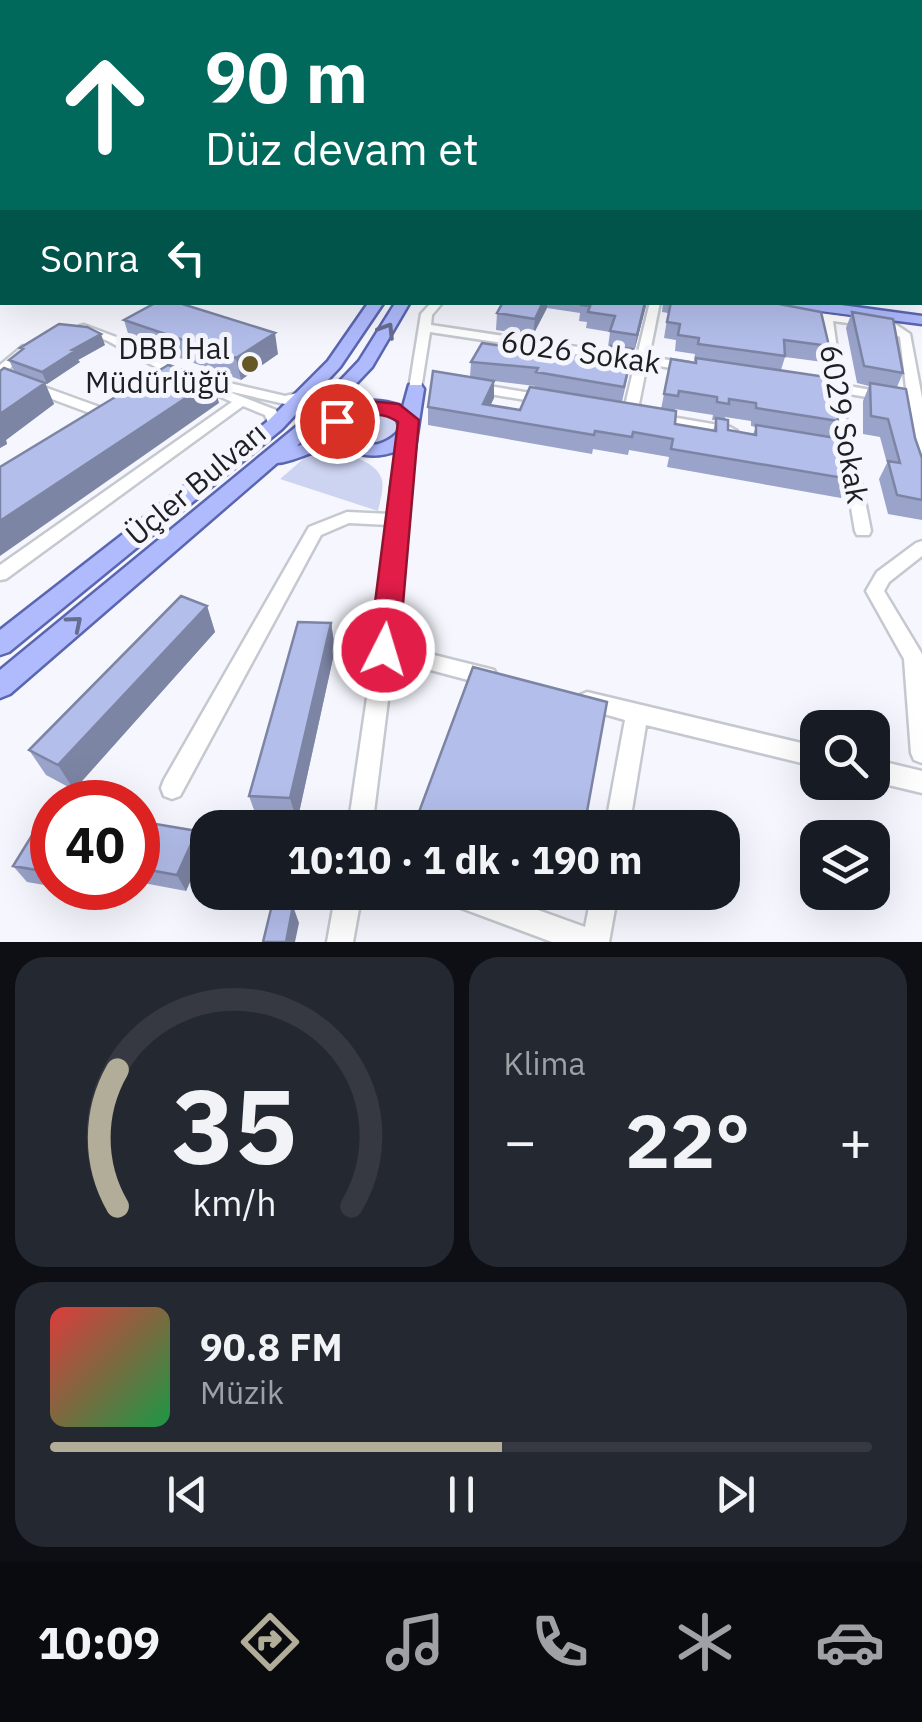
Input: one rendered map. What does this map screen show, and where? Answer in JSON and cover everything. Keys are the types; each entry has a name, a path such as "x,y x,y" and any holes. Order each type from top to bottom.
{"main road":[{"name":"Üçler Bulvarı","path":"0,645 306,396 334,364 375,305"},
{"name":"Üçler Bulvarı","path":"0,686 260,468 351,383 402,305"},
{"path":"777,307 922,319"},
{"path":"831,310 922,319"},
{"path":"351,383 357,401 402,413 410,430"},
{"path":"342,444 333,435 337,421 355,410 399,401 411,389"},
{"path":"401,488 410,430 411,389"},
{"path":"368,451 392,447 410,430"},
{"path":"260,468 304,448 342,444 368,451 393,471 401,488"}],"street":[{"path":"411,389 427,314 435,305"},
{"path":"630,414 654,305"},
{"path":"777,307 831,310 904,334"},
{"name":"6029 Sokak","path":"831,310 843,450 850,460 864,531"},
{"path":"862,313 904,334"},
{"path":"904,334 922,319"},
{"path":"72,326 112,339 168,370 271,414 274,425"},
{"name":"6026 Sokak","path":"426,328 701,368"},
{"path":"904,334 918,401 922,457"},
{"path":"30,344 6,365 0,376 100,412"},
{"path":"151,380 168,370"},
{"path":"190,380 285,400 306,396"},
{"path":"796,382 918,401"},
{"path":"469,386 558,402"},
{"path":"84,422 117,401"},
{"path":"0,574 239,403"},
{"path":"612,411 746,433"},
{"path":"823,446 843,450"},
{"path":"362,810 401,488"},
{"path":"172,788 314,531 347,517 396,520"},
{"path":"922,547 883,577 875,591 914,658 922,753"},
{"path":"384,650 510,682"},
{"path":"565,696 800,753"},
{"path":"620,810 637,714"},
{"path":"890,774 922,782"},
{"path":"340,942 346,910"},
{"path":"502,910 593,942 601,910"}],"shaded area":[{"path":"382,412 397,418 401,428 389,439 367,445 345,436 344,426 354,416"},
{"path":"310,453 358,458 377,471 382,485 378,511 280,479"}],"building":[{"path":"152,305 186,305 275,333 236,358 124,320"},
{"path":"501,305 542,305 535,319 497,313"},
{"path":"581,305 644,305 637,335 610,331 615,316 588,312 590,306"},
{"path":"670,305 785,305 821,312 829,346 784,340 785,356 698,344 699,338 678,335 680,324 667,322"},
{"path":"852,312 893,319 903,373 864,366"},
{"path":"59,324 87,327 101,334 42,372 9,360 23,349 20,348"},
{"path":"482,343 606,362 611,346 633,349 624,387 536,372 538,368 471,362"},
{"path":"696,358 833,378 838,421 756,408 756,403 729,399 729,404 717,402 717,397 679,391 678,396 664,394 671,359 696,363"},
{"path":"168,365 213,380 0,521 0,467"},
{"path":"4,368 45,383 0,414 0,371"},
{"path":"433,371 494,381 483,404 520,410 530,387 676,411 675,424 716,431 716,418 728,420 728,430 756,435 756,425 842,439 849,479 671,449 673,439 633,432 632,437 595,431 594,435 428,407"},
{"path":"870,383 906,389 922,458 922,500 897,495 888,461 900,463 888,419 871,416"},
{"path":"181,596 207,606 58,765 29,750"},
{"path":"298,622 331,623 290,798 249,796"},
{"path":"473,667 607,702 587,810 420,810"},
{"path":"160,825 190,830 190,846 177,875 160,872"},
{"path":"30,838 30,869 13,866"},
{"path":"271,910 292,910 286,942 263,942"}],"place":[{"name":"DBB Hal Müdürlüğü","path":"250,364"}],"route":[{"path":"337,421 355,410 380,406 402,413 408,420 410,430 396,520 384,650"}]}
